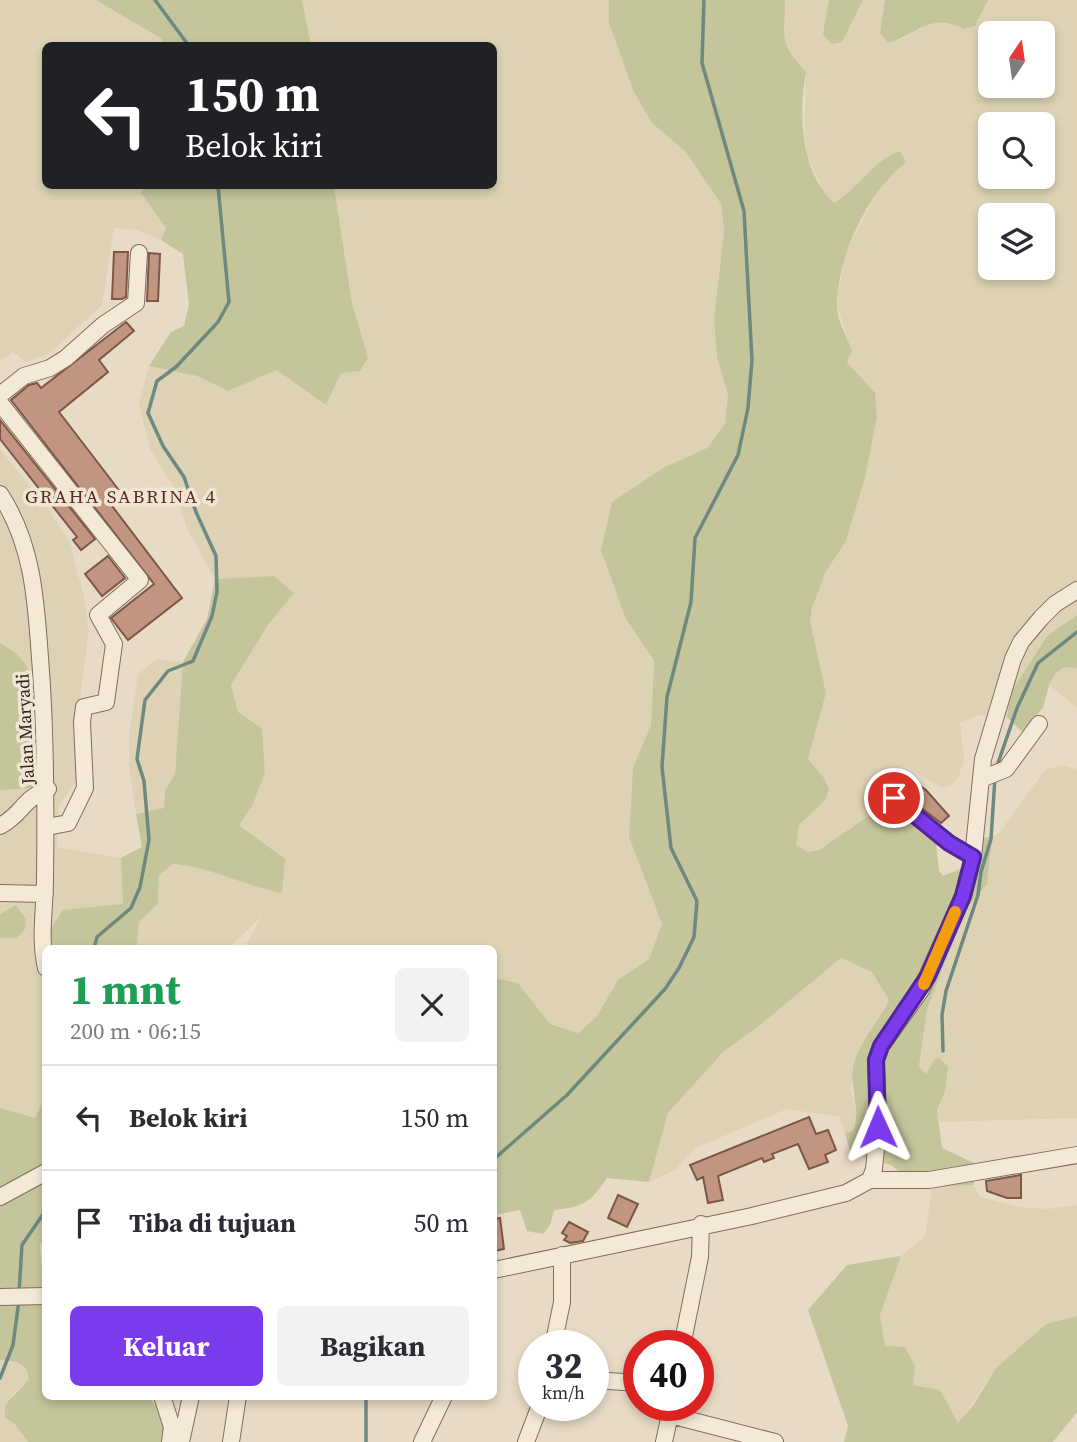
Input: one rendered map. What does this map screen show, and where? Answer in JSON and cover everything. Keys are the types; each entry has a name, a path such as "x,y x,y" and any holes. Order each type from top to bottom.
{"street":[{"path":"0,396 24,376 50,368 66,358 103,325 136,303 139,253"},
{"path":"0,403 140,580 98,615 114,644 106,702 84,707 85,788 68,823 47,827"},
{"name":"Jalan Maryadi","path":"0,494 23,541 35,590 48,789 45,894 41,932 43,945"},
{"path":"870,1180 874,1169 878,1127 876,1060 881,1046 928,976 963,896 973,857 990,728 1021,642 1055,604 1077,590"},
{"path":"985,778 1006,769 1039,724"},
{"path":"0,826 16,816 25,800 48,789"},
{"path":"894,798 949,843 973,857"},
{"path":"0,894 45,894"},
{"path":"497,1269 611,1247 701,1224 752,1216 846,1193 870,1180 929,1180 1077,1155"},
{"path":"0,1197 42,1174"},
{"path":"685,1330 700,1257 701,1224"},
{"path":"556,1330 562,1302 562,1255"},
{"path":"12,1297 42,1296"},
{"path":"163,1400 172,1427 170,1442"},
{"path":"181,1442 190,1400"},
{"path":"231,1442 236,1400"},
{"path":"422,1442 442,1400"},
{"path":"526,1442 534,1421"},
{"path":"664,1442 669,1421"},
{"path":"707,1421 775,1442"}],"shaded area":[{"path":"0,0 96,0 162,39 162,42 42,42 42,189 143,189 141,193 166,228 161,240 136,230 114,228 102,305 49,354 26,362 13,352 0,361"},
{"path":"302,0 609,0 609,24 652,123 685,151 721,204 724,230 714,319 717,357 728,395 725,424 707,448 685,459 626,619 654,661 651,725 633,768 648,887 662,924 649,959 618,980 597,1016 577,1033 550,1024 518,983 497,979 497,945 246,945 262,916 232,945 137,945 139,922 158,904 159,875 173,864 197,866 226,875 285,859 239,824 252,806 265,773 262,728 238,712 231,685 268,625 294,593 274,576 215,579 186,527 177,493 150,449 139,403 149,366 197,376 228,391 277,370 341,373 368,358 352,303 334,189 497,189 497,42 310,42"},
{"path":"785,0 829,0 827,12 842,42 863,0 885,0 880,33 899,40 931,23 954,24 964,29 974,26 988,0 1077,0 1077,615 1047,636 1010,694 1007,717 980,715 960,722 964,759 959,776 952,785 941,788 907,766 899,768 886,789 879,809 826,847 808,852 796,845 799,825 825,800 824,778 808,759 826,693 810,621 815,595 825,573 846,541 865,478 875,393 847,362 848,340 837,305 842,268 850,244 868,209 888,178 906,161 889,155 834,204 825,195 808,157 804,132 806,72 788,54 783,36"},
{"path":"0,449 51,513 70,543 84,597 89,630 75,735 79,777 59,806 57,847 121,858 123,905 63,910 50,930 52,945 42,945 42,1103 35,1118 0,1108 0,938 16,938 15,905 0,914 0,790 32,788 10,649 0,643"},
{"path":"157,659 183,662 175,774 165,790 163,809 136,814 129,769 129,733 138,674"},
{"path":"1064,667 1077,668 1077,708 1049,685 1055,674"},
{"path":"1062,765 1077,769 1077,1118 940,1122 937,1110 943,1097 934,1060 926,1074 919,1066 927,1009 937,979 965,911 988,879 992,837 999,833 1045,770"},
{"path":"841,958 872,971 889,1000 859,1053 851,1086 857,1123 853,1131 845,1133 840,1117 787,1109 696,1148 675,1170 649,1182 668,1113 723,1052"},
{"path":"974,1185 980,1197 1019,1207 1048,1209 1077,1205 1077,1316 1046,1324 996,1368 959,1423 912,1385 885,1346 880,1315 901,1256 925,1236 932,1187"},
{"path":"0,1360 17,1362 26,1368 29,1379 12,1395 15,1424 28,1442 0,1442"}],"green space":[{"path":"96,0 302,0 310,42 162,42 162,39"},
{"path":"609,0 785,0 784,32 787,46 806,72 802,106 805,142 815,176 823,190 834,203 890,155 900,151 906,162 879,190 868,207 849,246 839,285 837,311 852,351 847,362 875,393 877,417 865,478 846,541 825,573 812,608 810,621 826,693 808,759 824,778 829,789 825,800 799,825 796,845 808,852 819,850 879,809 901,816 936,841 939,871 943,876 960,869 978,838 992,837 987,884 965,911 927,1009 919,1066 926,1074 934,1060 939,1058 948,1067 945,1091 937,1110 942,1148 974,1163 974,1185 932,1187 906,1178 891,1165 851,1154 845,1133 853,1131 855,1125 853,1067 859,1050 889,1000 872,972 841,958 723,1052 668,1113 649,1182 607,1178 585,1202 554,1210 550,1225 543,1234 527,1231 520,1210 497,1214 497,979 518,983 550,1024 578,1033 597,1016 618,980 649,959 662,924 629,837 633,768 651,725 654,661 626,619 601,550 612,502 663,468 707,448 725,424 728,395 717,357 714,319 724,230 721,204 685,151 652,123 634,92 609,23"},
{"path":"829,0 863,0 842,42 831,44 823,34"},
{"path":"885,0 988,0 975,26 964,29 952,24 933,24 888,43 880,33"},
{"path":"143,189 334,189 352,303 368,358 360,371 341,373 326,405 277,370 228,391 197,376 149,366 171,332 184,326 189,305 183,254 161,240 166,228 141,193"},
{"path":"274,576 294,593 268,625 231,685 238,712 262,728 265,773 252,806 239,825 285,859 282,893 201,869 173,864 159,875 158,904 139,922 137,945 52,945 50,930 63,910 123,904 121,858 142,847 136,814 164,808 165,790 175,774 183,662 207,619 215,579"},
{"path":"1077,615 1077,668 1064,667 1055,674 1043,708 1022,732 1007,717 1010,694 1047,636"},
{"path":"0,643 17,655 29,669 40,702 40,779 32,788 0,790"},
{"path":"16,905 26,919 25,929 16,938 0,938 0,914"},
{"path":"42,1103 42,1400 152,1400 155,1406 174,1417 184,1442 28,1442 15,1424 5,1418 5,1405 29,1379 26,1368 17,1362 0,1360 0,1108 35,1118"},
{"path":"901,1256 880,1315 885,1346 905,1347 915,1366 913,1385 940,1390 958,1423 974,1404 996,1368 1046,1324 1077,1316 1077,1412 1053,1442 844,1442 848,1426 808,1310 847,1265"}],"building":[{"path":"114,252 128,252 126,297 122,299 112,299"},
{"path":"149,253 160,254 158,301 147,301"},
{"path":"126,322 134,331 99,360 108,372 59,412 118,489 106,498 182,598 128,640 111,618 154,584 11,400 29,385 37,383 41,388"},
{"path":"0,420 95,539 81,550 73,540 77,537 0,439"},
{"path":"108,556 125,578 102,596 85,574"},
{"path":"904,775 926,790 949,816 941,823 895,788"},
{"path":"809,1117 816,1134 828,1130 836,1150 825,1155 828,1162 809,1169 798,1144 772,1154 774,1158 764,1162 762,1158 718,1176 723,1200 708,1203 703,1177 697,1180 690,1165"},
{"path":"1021,1175 1021,1198 1007,1198 987,1191 986,1181"},
{"path":"618,1195 638,1204 627,1227 608,1218"},
{"path":"497,1218 500,1218 504,1249 497,1250"},
{"path":"569,1222 588,1232 583,1241 570,1243 564,1240 567,1236 562,1233"}],"waterway":[{"path":"155,0 186,42"},
{"path":"497,1156 567,1095 665,989 694,937 697,901 671,848 662,767 667,697 691,602 695,538 738,455 748,408 752,360 744,211 702,63 704,0"},
{"path":"95,945 97,937 131,908 140,887 149,840 144,781 137,759 145,700 168,671 193,661 212,616 217,592 216,556 184,477 163,446 148,413 157,381 176,367 218,322 229,302 218,189"},
{"path":"997,766 1017,708 1038,663 1077,632"},
{"path":"943,1051 942,1015 946,991 978,895 981,872 991,839 995,777"},
{"path":"19,1292 22,1245 42,1216"},
{"path":"0,1378 13,1345 19,1300"},
{"path":"366,1400 366,1442"}],"slow traffic":[{"path":"924,984 955,912"}],"district":[{"name":"GRAHA SABRINA 4","path":"121,496"}],"route":[{"path":"878,1127 876,1060 881,1046 928,976 963,896 973,857 949,843 894,798"}]}
